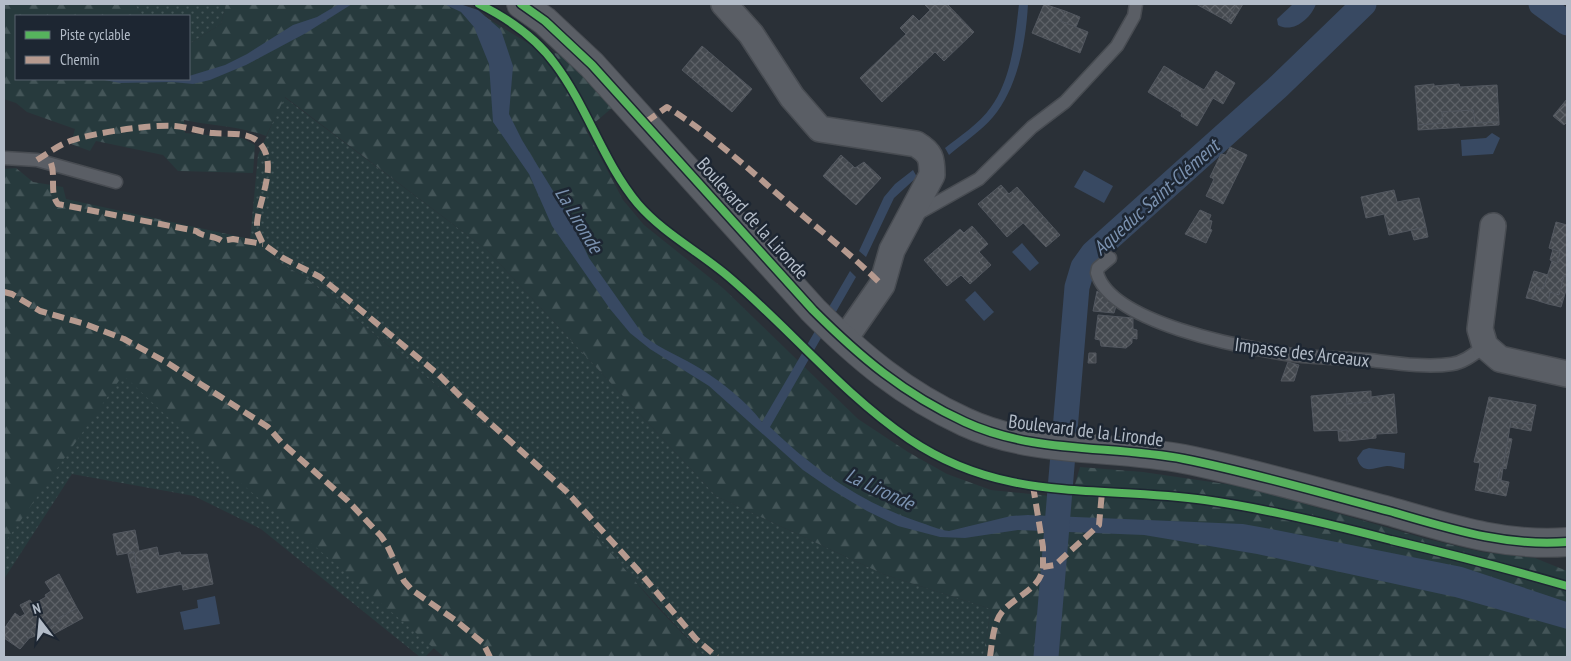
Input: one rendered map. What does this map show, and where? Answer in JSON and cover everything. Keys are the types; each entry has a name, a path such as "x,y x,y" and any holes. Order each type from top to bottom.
{"street":[{"name":"Boulevard de la Lironde","path":"522,4 545,20 592,65 813,310 864,360 921,398 966,422 999,435 1077,448 1182,458 1254,473 1475,535 1540,544 1567,542"},
{"path":"724,4 751,34 792,97 820,129 916,144 927,150 932,162 932,175 892,250 882,285 844,340"},
{"path":"1493,226 1480,329 1485,346 1500,359 1567,374"}],"lane":[{"path":"907,219 979,179 1032,127 1066,102 1117,46 1134,16 1136,4"},
{"path":"4,158 37,160 116,182"},
{"name":"Impasse des Arceaux","path":"1110,258 1098,268 1097,273 1110,293 1121,302 1159,321 1224,343 1288,354 1424,364 1452,364 1471,357 1485,346"}],"green space":[{"path":"4,4 134,4 142,15 15,15 15,80 190,80 190,43 221,24 226,4 458,4 471,8 534,47 562,55 613,107 586,130 623,200 644,225 724,289 858,419 908,452 947,474 991,490 1071,498 1080,467 1143,472 1246,487 1427,539 1482,552 1535,558 1567,571 1567,657 983,657 991,609 883,574 716,496 487,250 285,97 266,136 236,128 184,120 185,133 242,138 255,145 253,173 178,171 163,155 96,141 90,151 71,144 75,129 27,112 16,103 4,99"},
{"path":"134,4 226,4 221,24 190,43 190,15 142,15"},
{"path":"284,97 487,250 716,496 883,574 991,609 983,657 705,657 510,446 306,278 270,257 250,240 258,155"},
{"path":"16,168 33,182 63,187 66,199 250,239 270,257 306,278 510,446 563,497 658,608 705,657 444,657 207,454 123,375 4,544 4,169"},
{"path":"52,253 477,605 425,657 420,657 261,529 194,496 72,474 4,579 4,404"}],"water":[{"path":"339,4 352,4 306,33 246,65 210,80 193,84 172,82 120,83 104,80 190,80 190,76 225,65 247,54 293,25 317,17"},
{"path":"444,4 460,4 478,10 501,30 513,66 509,114 522,140 572,222 589,258 644,336 718,380 756,414 762,422 850,271 856,277 770,427 821,471 858,495 898,514 938,529 949,531 1011,516 1028,515 1243,524 1271,529 1462,567 1567,602 1567,629 1455,597 1257,554 1144,535 1018,530 965,538 940,537 898,526 867,511 803,470 709,386 650,349 630,333 610,309 552,226 529,174 493,122 489,64 474,27 461,12"},
{"path":"1019,4 1028,4 1027,18 1023,48 1009,92 993,117 949,155 945,148 981,119 998,96 1008,71"},
{"path":"1293,4 1316,4 1314,9 1301,23 1290,27 1278,25 1277,19"},
{"path":"1492,133 1500,138 1493,154 1462,156 1461,140 1486,138"},
{"path":"913,170 917,177 894,198 866,257 859,251 884,197 895,184"},
{"path":"1084,170 1113,186 1104,203 1074,187"},
{"path":"1022,243 1039,263 1030,271 1012,252"},
{"path":"975,291 994,312 984,321 965,300"},
{"path":"1369,448 1405,453 1404,469 1389,466 1369,469 1362,467 1357,458 1363,450"},
{"path":"215,596 220,624 184,630 180,612 198,608 197,600"}],"building":[{"path":"924,4 947,4 974,32 944,61 935,52 882,102 860,78 906,34 900,28 913,15 919,21 930,10"},
{"path":"1044,4 1065,11 1061,21 1088,32 1080,53 1032,33"},
{"path":"1196,4 1237,4 1227,21"},
{"path":"1237,4 1243,4 1231,24 1227,21"},
{"path":"1065,11 1080,17 1076,27 1061,21"},
{"path":"702,46 752,89 732,112 682,70"},
{"path":"1164,66 1204,90 1216,71 1235,83 1223,104 1213,98 1197,126 1181,116 1182,113 1148,92"},
{"path":"1434,84 1434,86 1459,84 1460,87 1497,85 1499,122 1475,123 1473,110 1442,112 1443,123 1418,125 1415,86"},
{"path":"1567,99 1567,122 1564,125 1553,116"},
{"path":"1473,110 1475,123 1499,122 1499,125 1418,130 1418,125 1443,123 1442,112"},
{"path":"1230,147 1247,155 1223,204 1206,196 1214,179 1210,177 1221,154 1226,155"},
{"path":"841,155 855,168 864,162 881,178 856,205 823,176"},
{"path":"1001,185 1009,194 1017,187 1060,235 1046,247 1023,223 1007,237 978,204"},
{"path":"1394,190 1397,202 1419,198 1426,227 1389,235 1384,214 1366,218 1361,197"},
{"path":"1200,210 1211,215 1209,220 1212,221 1210,229 1212,230 1206,243 1185,234"},
{"path":"1556,222 1567,225 1567,275 1564,276 1559,295 1550,292 1548,304 1532,299 1536,287 1543,289 1552,261 1557,263 1560,252 1549,248"},
{"path":"972,226 988,244 979,252 991,265 970,284 961,275 947,286 924,260 960,229 964,233"},
{"path":"1426,227 1428,237 1414,240 1411,230"},
{"path":"1553,249 1560,252 1557,263 1550,260"},
{"path":"1534,271 1548,275 1543,289 1536,287 1532,299 1526,298"},
{"path":"1567,275 1567,287 1561,307 1548,304 1550,292 1559,295 1564,276"},
{"path":"1097,291 1116,306 1114,313 1093,311"},
{"path":"1098,315 1133,318 1133,329 1137,330 1137,339 1132,338 1132,343 1126,348 1101,346 1100,340 1095,339"},
{"path":"1089,353 1096,353 1096,363 1088,363"},
{"path":"1288,362 1299,365 1294,381 1281,381"},
{"path":"1371,391 1371,402 1347,404 1346,393"},
{"path":"1346,393 1347,404 1371,402 1371,397 1394,394 1397,433 1376,434 1376,438 1347,441 1347,430 1314,431 1311,396"},
{"path":"1489,397 1536,405 1532,425 1511,421 1503,468 1500,468 1498,480 1509,482 1506,496 1475,490 1480,463 1474,462"},
{"path":"1511,421 1532,425 1531,431 1510,427"},
{"path":"1347,430 1347,441 1339,441 1338,431"},
{"path":"1508,438 1512,439 1506,469 1503,468"},
{"path":"1500,468 1503,468 1501,481 1498,480"},
{"path":"135,530 139,551 157,547 159,556 180,552 181,555 207,554 213,584 183,590 182,584 137,593 131,567 137,567 134,552 117,555 113,534"},
{"path":"134,552 137,567 131,567 128,554"},
{"path":"59,574 77,608 59,618 61,621 46,630 43,623 30,630 32,635 20,649 4,638 4,629 15,613 20,617 25,614 20,605 30,600 33,604 46,597 45,595 51,591 45,582"},
{"path":"77,608 83,618 50,636 46,630 61,621 59,618"},
{"path":"43,623 46,632 27,639 32,635 30,630"}],"waterway":[{"name":"Aqueduc Saint-Clément","path":"1046,657 1077,287 1083,267 1093,253 1277,88 1364,4"},
{"name":"Aqueduc Saint-Clément","path":"1541,4 1567,23"}],"marked path":[{"path":"646,122 667,107 684,118 745,166 882,285"},
{"path":"37,160 62,145 80,138 152,126 175,126 208,132 239,134 246,135 257,141 266,154 268,164 268,174 257,223 257,231 263,244 283,258 320,277 439,375 566,491 637,569 696,639 717,657"},
{"path":"51,163 53,190 58,204 196,231 202,235 222,241 233,239 263,244"},
{"path":"4,292 12,294 40,311 85,324 124,339 166,362 268,427 282,443 348,501 381,536 404,581 412,590 455,620 483,643 490,657"},
{"path":"1033,486 1043,547 1043,567"},
{"path":"990,657 995,628 1002,612 1007,606 1033,587 1038,581 1043,567 1055,565 1099,525 1102,492"}],"cycle path":[{"path":"479,4 521,30 548,55 567,81 615,171 648,215 730,278 861,402 909,439 945,460 981,474 1017,483 1053,488 1205,500 1275,512 1457,556 1567,586"},
{"path":"521,4 545,21 592,65 813,310 866,359 902,387 943,411 991,432 1018,439 1046,444 1184,459 1262,477 1477,535 1521,542 1567,542"}],"water label":[{"name":"La Lironde","path":"579,220"},
{"name":"La Lironde","path":"880,489"}]}
